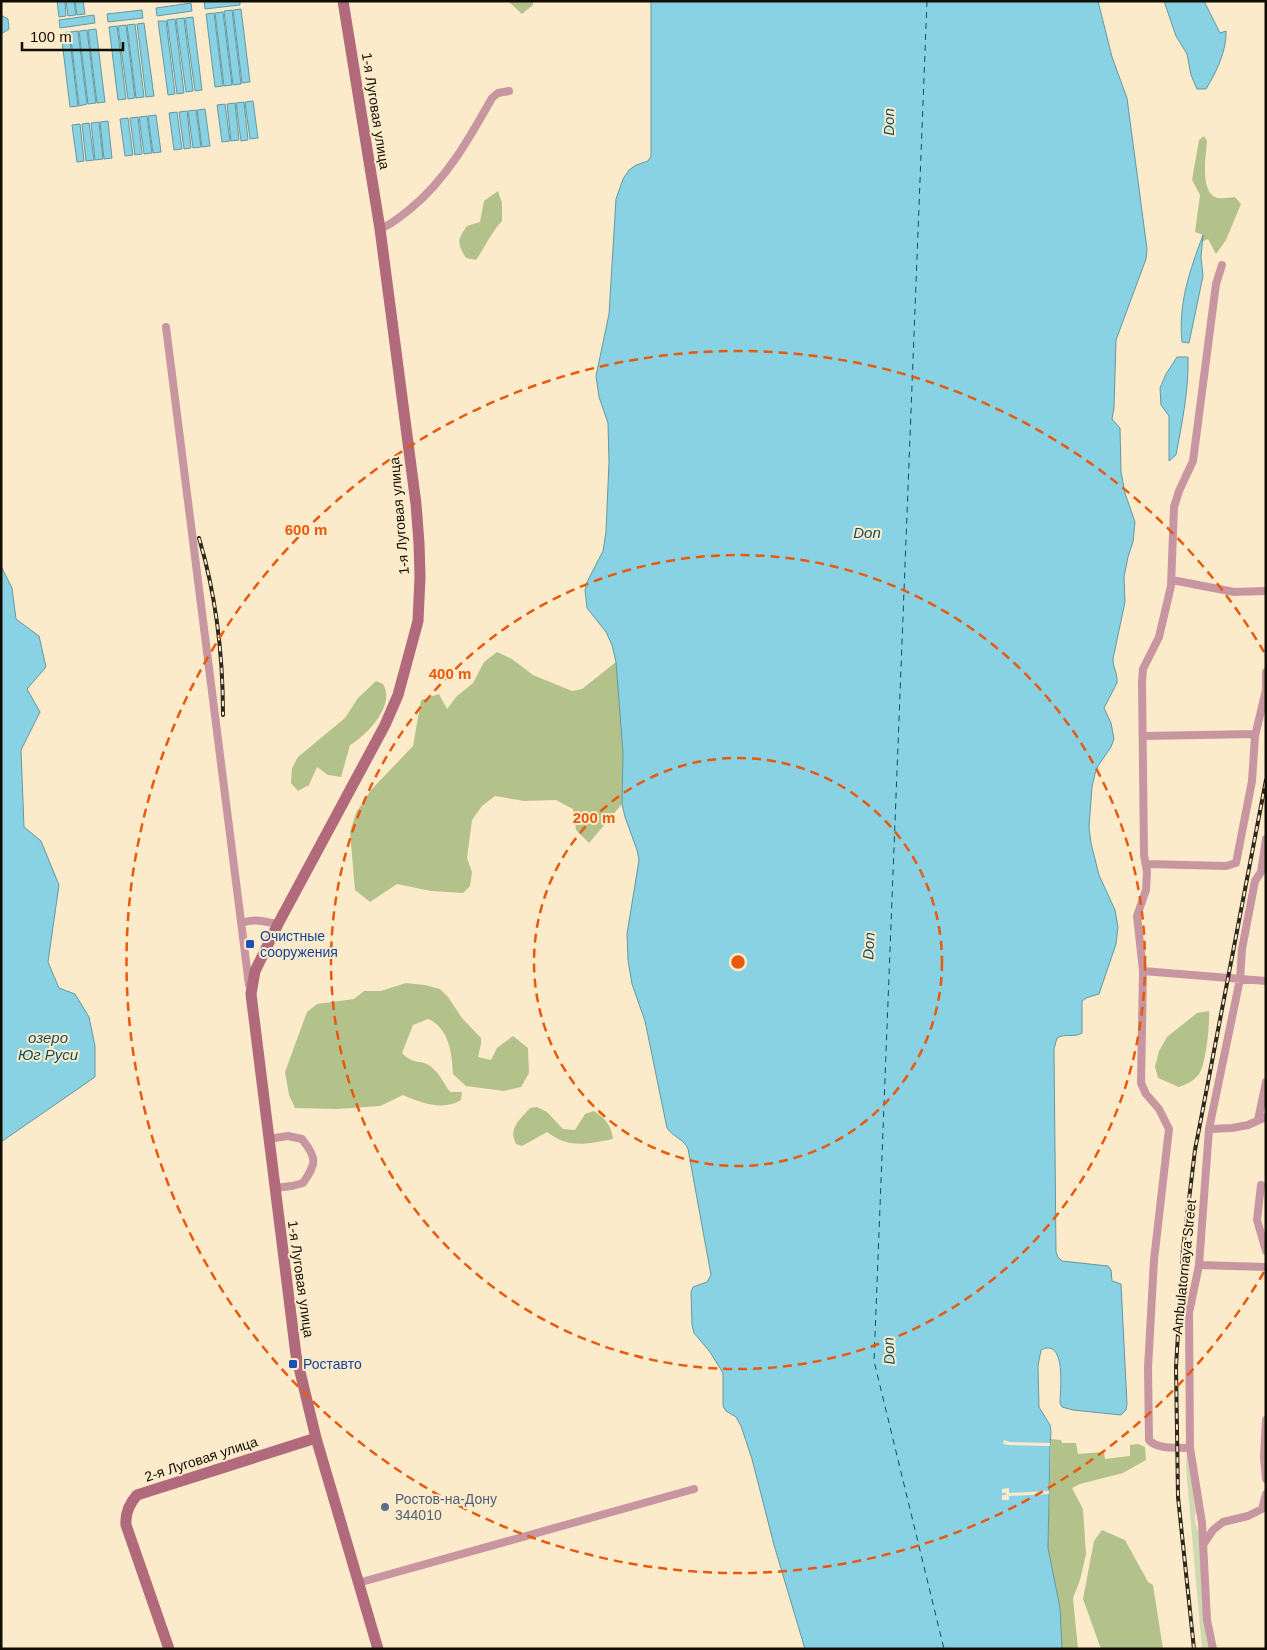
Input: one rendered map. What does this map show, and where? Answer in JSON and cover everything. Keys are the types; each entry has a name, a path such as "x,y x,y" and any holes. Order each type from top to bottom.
{"main road":[{"name":"1-я Луговая улица","path":"342,1 380,229 418,523 420,577 418,621 398,695 385,725 255,970 251,994 296,1355 316,1438 378,1649"},
{"name":"2-я Луговая улица","path":"169,1649 126,1525 125,1518 132,1501 137,1495 316,1438"}],"street":[{"path":"380,229 390,225 426,196 466,144 492,98 498,93 509,91"},
{"path":"1190,1448 1160,1446 1153,1444 1149,1440 1148,1368 1154,1260 1169,1129 1159,1109 1146,1094 1141,1083 1143,971 1137,916 1146,890 1147,872 1144,841 1143,669 1159,637 1172,580 1174,507 1193,461 1216,284 1222,265"},
{"name":"1-я Луговая улица","path":"166,326 251,994"},
{"path":"1172,580 1234,592 1266,591"},
{"path":"1146,864 1226,866 1236,862 1252,781 1255,734 1266,690 1266,672"},
{"path":"1144,736 1255,734"},
{"name":"Ambulatornaya Street","path":"1213,1649 1207,1620 1202,1523 1190,1448 1189,1313 1199,1266 1209,1129 1240,978 1242,949 1255,881 1263,872 1266,839"},
{"path":"242,923 256,920 278,924"},
{"path":"1143,971 1266,981"},
{"path":"1209,1129 1248,1125 1262,1118 1266,1082"},
{"path":"268,1139 288,1136 302,1139 312,1151 313,1168 303,1183 274,1188"},
{"path":"1261,1186 1262,1206 1257,1220 1266,1251"},
{"path":"1199,1266 1266,1267"},
{"path":"1266,1420 1264,1457 1266,1479"},
{"path":"358,1583 694,1489"},
{"path":"1203,1545 1212,1530 1223,1522 1264,1511 1266,1494"}],"green space":[{"path":"508,1 533,1 533,5 522,14"},
{"path":"1204,136 1207,141 1205,174 1209,190 1219,198 1235,197 1241,204 1226,240 1216,254 1208,239 1202,242 1203,235 1195,232 1200,195 1192,180 1199,140"},
{"path":"498,191 502,203 502,221 476,260 466,258 459,242 461,235 467,226 480,222 484,201"},
{"path":"497,652 512,659 533,675 572,691 582,689 616,662 623,753 622,804 589,843 576,830 573,809 556,800 524,801 495,796 482,806 472,820 467,858 472,872 470,886 463,893 431,891 397,884 370,902 355,890 350,832 356,813 371,790 413,746 421,700 439,694 447,709 456,697 473,683 484,662"},
{"path":"376,681 383,684 386,692 383,710 371,727 350,745 341,777 328,775 317,767 309,785 298,791 291,783 292,768 298,757 345,718 358,698"},
{"path":"406,983 440,989 448,997 462,1018 481,1038 478,1057 491,1060 497,1048 513,1036 528,1048 529,1073 521,1087 504,1091 466,1086 453,1074 452,1058 445,1035 441,1028 428,1019 413,1025 402,1053 413,1061 426,1064 433,1069 450,1092 462,1092 461,1100 447,1105 432,1105 403,1095 380,1106 337,1109 295,1108 289,1095 285,1072 307,1012 317,1004 354,999 364,991 381,991"},
{"path":"1209,1011 1206,1053 1199,1074 1195,1079 1179,1087 1158,1078 1155,1067 1159,1051 1167,1037 1197,1013"},
{"path":"537,1107 547,1112 563,1129 575,1130 585,1114 594,1111 607,1123 613,1139 578,1144 563,1141 547,1132 522,1146 516,1144 513,1133 516,1125 530,1108"},
{"path":"1051,1439 1061,1440 1062,1443 1076,1443 1078,1454 1104,1452 1105,1459 1130,1456 1130,1445 1138,1444 1145,1447 1146,1460 1123,1473 1080,1484 1072,1488 1083,1509 1086,1554 1080,1580 1073,1598 1078,1649 1062,1649 1060,1608 1048,1548"},
{"path":"1187,1451 1189,1452 1198,1508 1195,1520 1203,1540 1213,1649 1202,1649 1186,1467"},
{"path":"1102,1530 1125,1540 1148,1582 1153,1585 1163,1649 1101,1649 1083,1599 1094,1541"}],"water":[{"path":"57,1 65,1 66,16 59,17"},
{"path":"66,1 74,1 76,15 68,16"},
{"path":"75,1 83,1 85,14 77,15"},
{"path":"204,1 240,1 240,5 205,9"},
{"name":"Don","path":"651,1 1098,1 1112,57 1127,98 1147,249 1146,259 1116,340 1112,419 1120,428 1121,472 1125,493 1135,522 1133,542 1124,577 1125,602 1113,659 1117,683 1104,708 1111,723 1114,739 1095,774 1092,787 1089,827 1099,875 1115,910 1118,927 1116,944 1099,994 1082,1001 1082,1033 1057,1038 1054,1049 1056,1252 1062,1261 1108,1266 1111,1270 1112,1281 1121,1284 1127,1404 1126,1410 1121,1415 1062,1407 1060,1403 1061,1378 1058,1358 1055,1351 1049,1348 1041,1350 1038,1366 1039,1407 1050,1425 1051,1432 1048,1548 1060,1608 1062,1649 805,1649 741,1426 736,1417 726,1411 723,1406 723,1373 710,1352 694,1333 692,1325 691,1292 693,1287 707,1282 711,1275 688,1149 667,1128 645,1021 632,984 628,960 627,934 639,860 622,804 623,753 616,662 612,645 606,632 587,608 585,590 587,582 603,551 606,532 609,462 608,423 599,397 596,376 609,314 616,199 623,179 629,170 636,165 648,161 651,156"},
{"path":"1164,1 1204,1 1220,33 1226,31 1225,46 1220,61 1206,89 1197,89 1191,75 1187,54 1176,36"},
{"path":"191,3 192,11 157,16 156,8"},
{"path":"241,9 250,82 242,83 233,10"},
{"path":"142,10 143,18 108,22 107,14"},
{"path":"232,10 241,84 233,85 224,11"},
{"path":"223,12 232,85 224,86 215,13"},
{"path":"214,13 223,86 215,87 206,14"},
{"path":"1,15 8,19 9,29 1,34"},
{"path":"94,15 95,23 60,28 59,20"},
{"path":"193,17 202,90 195,91 185,18"},
{"path":"184,18 193,91 186,92 176,19"},
{"path":"175,19 184,93 177,94 167,20"},
{"path":"158,21 166,21 175,94 168,95"},
{"path":"144,23 154,96 146,97 137,24"},
{"path":"135,24 144,97 136,98 127,25"},
{"path":"126,25 135,98 128,99 118,26"},
{"path":"117,26 126,99 118,100 109,27"},
{"path":"96,29 105,102 97,103 88,30"},
{"path":"87,30 96,103 88,104 79,31"},
{"path":"78,31 87,104 79,106 70,32"},
{"path":"69,32 78,106 70,107 61,33"},
{"path":"253,101 258,138 250,139 245,102"},
{"path":"244,102 248,140 241,141 236,103"},
{"path":"235,103 239,140 231,141 227,104"},
{"path":"225,104 230,141 222,142 217,105"},
{"path":"205,109 210,146 202,147 197,110"},
{"path":"196,110 201,147 193,148 188,111"},
{"path":"187,111 191,148 184,149 179,112"},
{"path":"177,112 182,149 174,150 169,113"},
{"path":"156,115 161,152 153,153 148,116"},
{"path":"147,116 152,153 144,154 139,117"},
{"path":"138,117 142,154 135,155 130,118"},
{"path":"128,118 133,155 125,156 120,119"},
{"path":"108,121 112,158 104,159 100,122"},
{"path":"99,122 103,159 95,160 91,123"},
{"path":"89,123 94,160 86,161 82,124"},
{"path":"80,124 84,161 77,162 72,125"},
{"path":"1203,235 1201,257 1203,276 1189,343 1182,342 1183,300"},
{"path":"1177,357 1188,357 1187,381 1185,406 1176,455 1169,461 1169,416 1161,405 1160,388"},
{"name":"озеро Юг Руси","path":"1,566 12,588 16,619 39,636 46,667 27,689 40,712 21,750 24,827 41,841 59,885 48,962 59,988 75,994 89,1017 95,1046 95,1077 1,1142"}],"pier":[{"path":"1004,1440 1010,1442 1050,1443 1050,1446 1009,1445 1003,1444"},
{"path":"1009,1488 1009,1493 1049,1491 1049,1494 1009,1496 1009,1500 1002,1500 1002,1495 1006,1495 1006,1493 1002,1493 1002,1489"}],"ferry route":[{"path":"927,1 874,1361 944,1649"}],"railway":[{"path":"199,538 210,581 217,625 222,670 223,715"},
{"path":"1194,1649 1178,1497 1176,1367 1183,1249 1195,1150 1266,780"}],"place":[{"name":"Очистные сооружения","path":"250,944"},
{"name":"Роставто","path":"293,1364"},
{"name":"Ростов-на-Дону 344010","path":"385,1507"}]}
